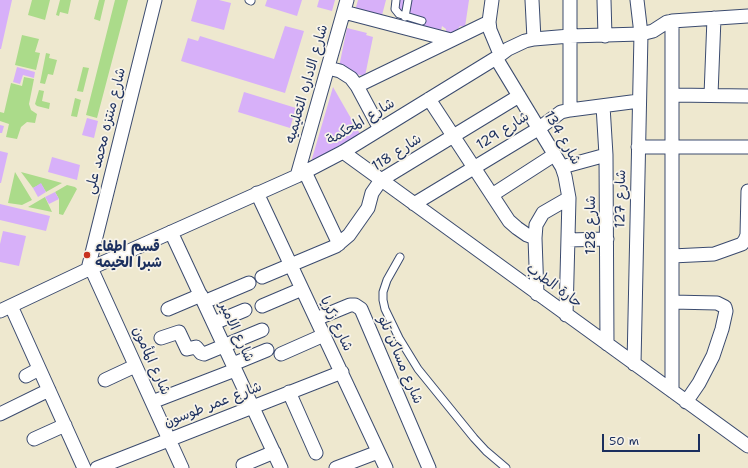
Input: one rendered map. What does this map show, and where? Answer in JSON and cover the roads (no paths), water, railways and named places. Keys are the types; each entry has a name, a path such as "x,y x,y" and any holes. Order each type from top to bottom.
{"street":[{"name":"شارع منتزه محمد على","path":"89,268 155,0"},
{"path":"357,86 489,22 492,0"},
{"path":"532,0 534,39"},
{"path":"570,0 570,110"},
{"path":"604,0 605,36"},
{"name":"شارع 127","path":"634,364 640,34 637,0"},
{"path":"345,6 451,40"},
{"name":"شارع الاداره التعليميه","path":"301,174 345,6"},
{"name":"شارع المحكمة","path":"6,308 89,268 301,174 343,152 516,45 534,39 570,36 640,34 653,31 667,22 672,21 748,16"},
{"path":"711,96 714,18"},
{"path":"672,21 672,391"},
{"name":"شارع 134","path":"489,22 498,56 519,96 566,176 569,198 566,315"},
{"path":"328,68 340,71 351,78 357,86 380,129"},
{"path":"672,95 748,96"},
{"name":"شارع 118","path":"262,277 339,244 349,235 368,208 372,193 381,180 519,96"},
{"path":"429,99 492,195 513,224 527,235 535,238"},
{"name":"شارع 129","path":"414,204 538,129 561,112 639,101"},
{"name":"شارع 128","path":"603,106 606,155 607,344"},
{"path":"638,146 748,147"},
{"name":"حارة الطرب","path":"343,152 748,446"},
{"path":"492,195 554,154"},
{"path":"562,167 606,155"},
{"path":"301,174 339,244"},
{"path":"672,256 714,254 742,244 746,240 748,192"},
{"name":"شارع زكريا","path":"257,193 386,468"},
{"path":"537,294 536,225 543,213 569,198"},
{"name":"شارع الامير","path":"171,232 281,468"},
{"path":"568,240 607,239"},
{"name":"شارع المأمون","path":"89,268 182,468"},
{"path":"168,309 249,283"},
{"path":"262,306 302,289"},
{"path":"672,302 717,303 725,307 726,311 713,356 699,383 686,402"},
{"name":"شارع مساكن تلو","path":"316,319 350,305 355,305 361,309 429,468"},
{"path":"6,308 39,369 84,468"},
{"path":"214,323 246,310"},
{"path":"161,338 179,332 187,349 196,347 202,354 262,330"},
{"path":"281,354 324,335"},
{"path":"152,402 234,367 267,350"},
{"path":"105,380 135,366"},
{"path":"26,376 39,369"},
{"name":"شارع عمر طوسون","path":"97,468 113,465 169,440 342,372"},
{"path":"0,414 49,390"},
{"path":"289,392 316,453"},
{"path":"34,439 65,425"},
{"path":"243,464 274,452"},
{"path":"336,468 378,452"}],"lane":[{"path":"396,0 394,6 396,12 406,17 422,21"},
{"path":"406,17 408,0"},
{"path":"400,257 387,280 383,296 385,309 399,338 418,369 474,438 486,451 506,468"}],"place":[{"name":"قسم اطفاء شبرا الخيمه","path":"87,255"}]}
